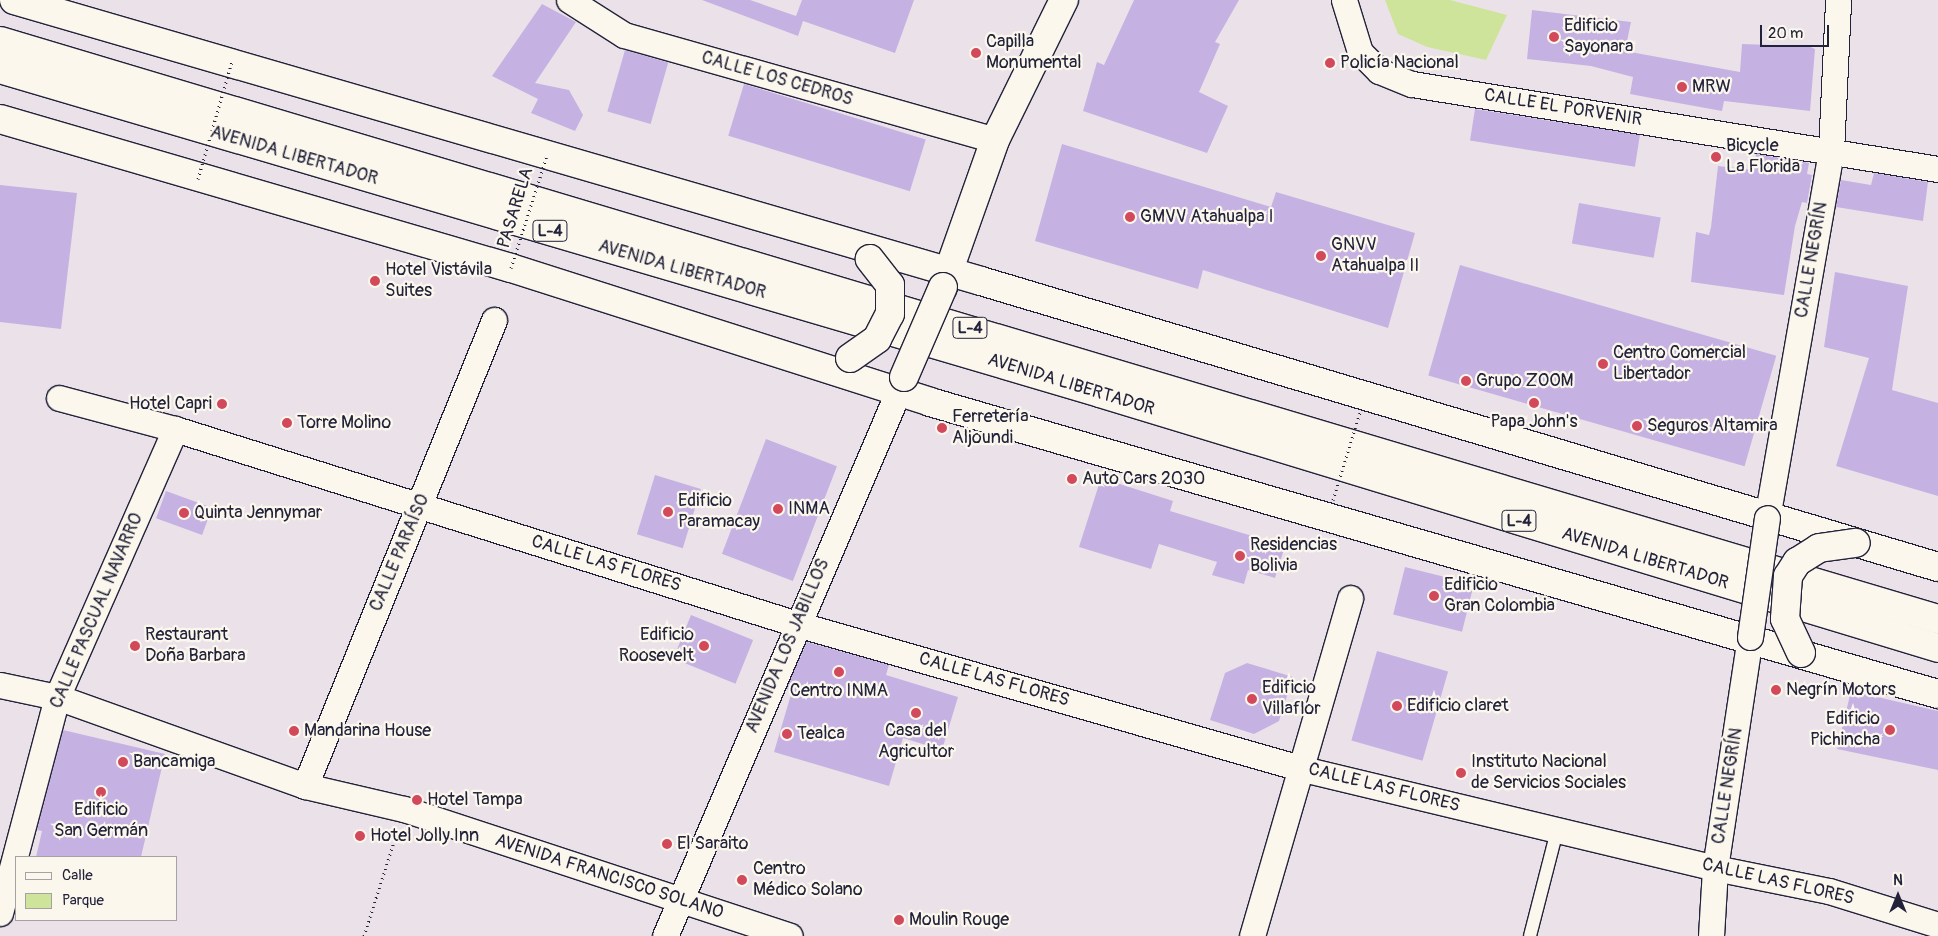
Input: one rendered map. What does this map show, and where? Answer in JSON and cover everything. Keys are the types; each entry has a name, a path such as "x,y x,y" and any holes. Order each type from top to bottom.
{"main road":[{"path":"14,0 50,7 846,243 946,279 1938,567"},
{"path":"901,384 946,279 995,140 1064,0"},
{"name":"AVENIDA LIBERTADOR","path":"0,41 1938,619"},
{"name":"AVENIDA LIBERTADOR","path":"0,69 1100,393 1938,648"},
{"path":"0,118 198,179 511,268 816,363 901,384 1938,694"},
{"path":"816,363 850,358 877,339 890,314 890,285 870,259 846,243"},
{"path":"1801,653 1785,619 1788,576 1797,562 1819,548 1856,543"}],"street":[{"name":"CALLE LOS CEDROS","path":"569,0 624,35 995,140"},
{"name":"CALLE EL PORVENIR","path":"1344,0 1360,52 1379,71 1405,82 1831,150 1938,169"},
{"name":"CALLE NEGRÍN","path":"1711,936 1715,868 1767,518 1831,150 1838,0"},
{"name":"CALLE PARAÍSO","path":"304,786 420,506 494,320"},
{"name":"AVENIDA LOS JABILLOS","path":"665,936 901,384"},
{"name":"CALLE LAS FLORES","path":"59,398 175,430 797,624 1303,769 1715,868 1829,891 1938,925"},
{"name":"CALLE PASCUAL NAVARRO","path":"0,912 57,697 175,430"},
{"path":"1252,936 1303,769 1350,598"},
{"name":"AVENIDA FRANCISCO SOLANO","path":"0,685 57,697 304,786 404,809 790,936"}],"lane":[{"path":"1530,936 1557,830"}],"path":[{"path":"198,179 232,61"},
{"name":"PASARELA","path":"511,268 546,155"},
{"path":"1333,500 1360,412"},
{"path":"364,936 404,809"}],"green space":[{"path":"1385,0 1450,0 1507,15 1486,60 1427,47 1398,34"}],"building":[{"path":"702,0 750,0 796,16 802,0 914,0 895,53 803,21 798,36"},
{"path":"1134,0 1239,0 1215,42 1220,44 1199,92 1228,106 1207,153 1083,111 1097,62 1104,65"},
{"path":"542,4 576,22 535,83 569,90 583,115 575,131 531,113 538,99 492,76"},
{"path":"1532,10 1631,22 1625,51 1740,72 1742,44 1808,46 1815,49 1810,111 1724,101 1722,111 1667,101 1630,94 1633,77 1591,66 1527,59"},
{"path":"625,50 668,62 651,124 607,112"},
{"path":"744,84 926,140 910,191 728,136"},
{"path":"1475,109 1640,135 1635,167 1470,141"},
{"path":"1062,144 1271,207 1276,192 1415,233 1388,328 1203,270 1198,289 1035,241"},
{"path":"1756,154 1809,163 1807,174 1812,175 1807,203 1802,202 1795,226 1784,295 1691,282 1696,232 1709,235 1711,227 1718,166 1754,170"},
{"path":"1874,173 1928,182 1923,221 1836,207 1841,180 1871,185"},
{"path":"0,185 77,193 61,329 0,322"},
{"path":"1579,203 1661,217 1654,258 1572,243"},
{"name":"Centro Comercial Libertador","path":"1460,265 1776,356 1745,466 1428,376"},
{"path":"1835,272 1908,286 1892,390 1938,403 1938,496 1836,466 1869,358 1824,347"},
{"name":"INMA","path":"766,439 837,466 793,581 722,554"},
{"name":"Edificio Paramacay","path":"655,475 701,489 683,548 637,534"},
{"path":"1101,478 1173,501 1170,511 1285,546 1275,578 1248,570 1244,584 1212,575 1217,562 1159,544 1151,569 1079,547"},
{"name":"Quinta Jennymar","path":"166,491 212,508 202,535 156,518"},
{"name":"Edificio Gran Colombia","path":"1405,567 1474,584 1462,632 1393,615"},
{"name":"Edificio Roosevelt","path":"691,615 753,640 736,684 673,659"},
{"path":"807,642 889,665 886,675 958,697 942,750 903,738 889,786 774,752 792,691 786,689"},
{"name":"Edificio claret","path":"1377,651 1448,671 1422,761 1351,740"},
{"name":"Edificio Villaflor","path":"1247,663 1293,677 1279,721 1254,734 1210,720 1225,673"},
{"name":"Edificio Pichincha","path":"1851,691 1938,711 1938,770 1837,749"},
{"name":"Edificio San Germán","path":"63,730 165,754 141,856 36,856 42,831 37,830"}],"place":[{"name":"Edificio Sayonara","path":"1554,37"},
{"name":"Capilla Monumental","path":"976,53"},
{"name":"Policía Nacional","path":"1330,63"},
{"name":"MRW","path":"1682,87"},
{"name":"Bicycle La Florida","path":"1716,157"},
{"name":"GMVV Atahualpa I","path":"1130,217"},
{"name":"GNVV Atahualpa II","path":"1321,256"},
{"name":"Hotel Vistávila Suites","path":"375,281"},
{"name":"Centro Comercial Libertador","path":"1603,364"},
{"name":"Grupo ZOOM","path":"1466,381"},
{"name":"Papa John's","path":"1534,403"},
{"name":"Hotel Capri","path":"222,404"},
{"name":"Torre Molino","path":"287,423"},
{"name":"Seguros Altamira","path":"1637,426"},
{"name":"Ferretería Aljoundi","path":"942,428"},
{"name":"Auto Cars 2030","path":"1072,479"},
{"name":"INMA","path":"778,509"},
{"name":"Edificio Paramacay","path":"668,512"},
{"name":"Quinta Jennymar","path":"184,513"},
{"name":"Residencias Bolivia","path":"1240,556"},
{"name":"Edificio Gran Colombia","path":"1434,596"},
{"name":"Restaurant Doña Barbara","path":"135,646"},
{"name":"Edificio Roosevelt","path":"704,646"},
{"name":"Centro INMA","path":"839,672"},
{"name":"Negrín Motors","path":"1776,690"},
{"name":"Edificio Villaflor","path":"1252,699"},
{"name":"Edificio claret","path":"1397,706"},
{"name":"Casa del Agricultor","path":"916,713"},
{"name":"Edificio Pichincha","path":"1890,730"},
{"name":"Mandarina House","path":"294,731"},
{"name":"Tealca","path":"787,734"},
{"name":"Bancamiga","path":"123,762"},
{"name":"Instituto Nacional de Servicios Sociales","path":"1461,773"},
{"name":"Edificio San Germán","path":"101,792"},
{"name":"Hotel Tampa","path":"417,800"},
{"name":"Hotel Jolly Inn","path":"360,836"},
{"name":"El Saraito","path":"667,844"},
{"name":"Centro Médico Solano","path":"742,880"},
{"name":"Moulin Rouge","path":"899,920"}]}
